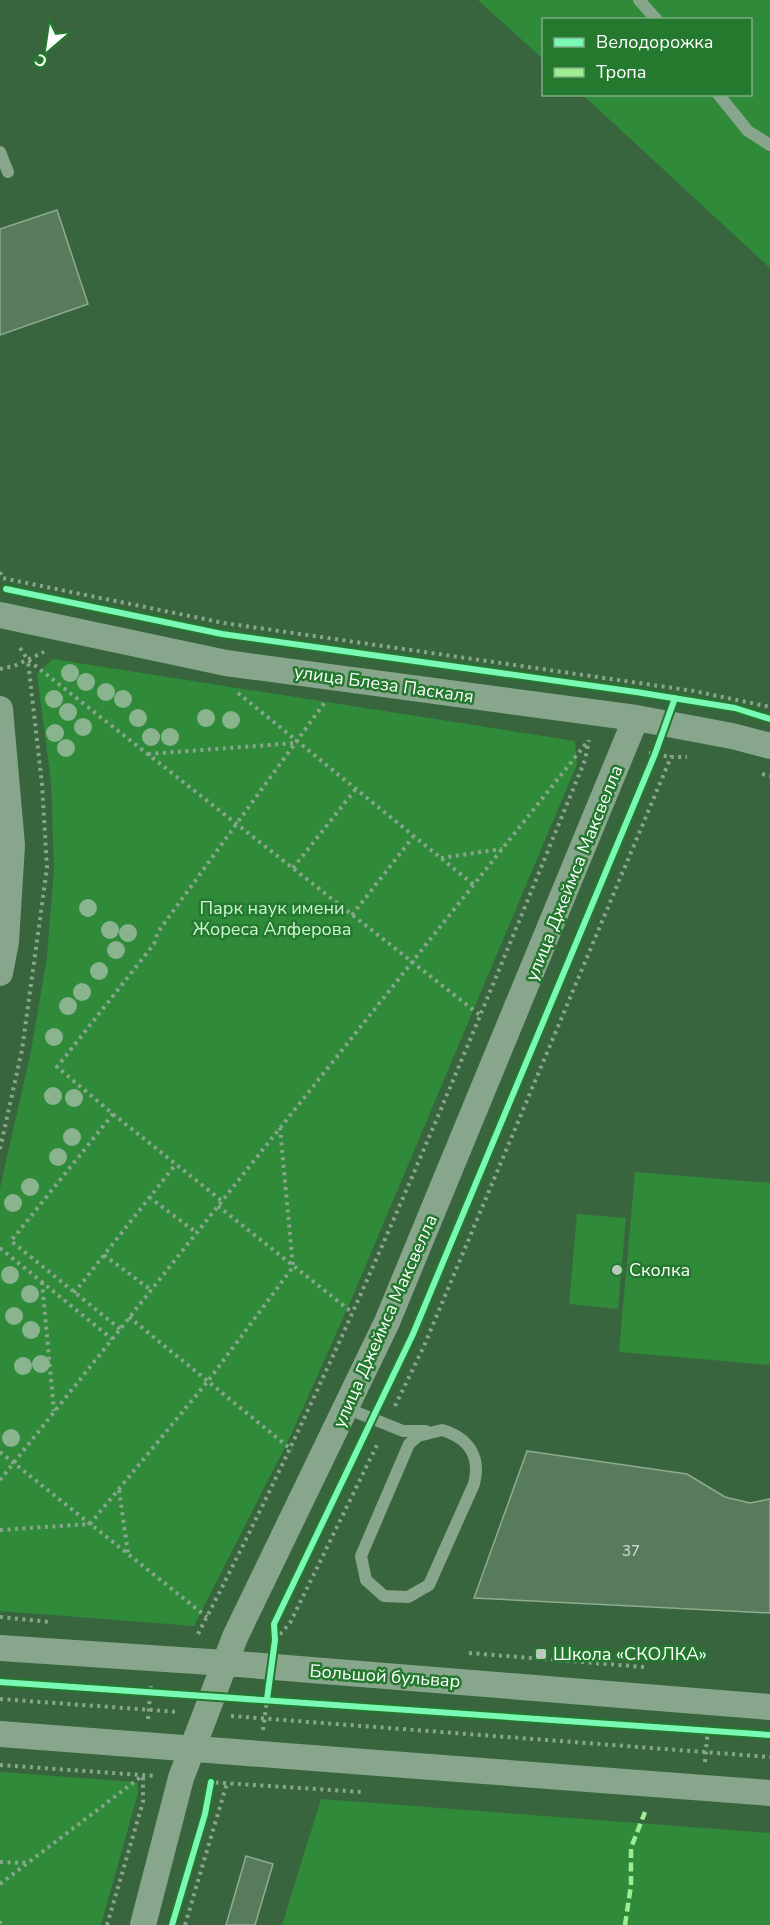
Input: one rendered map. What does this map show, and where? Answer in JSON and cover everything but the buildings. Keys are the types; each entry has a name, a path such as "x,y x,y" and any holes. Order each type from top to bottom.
{"street":[{"name":"улица Блеза Паскаля","path":"0,615 226,663 636,718 770,746"},
{"path":"0,709 12,845 6,942 0,973"},
{"name":"улица Джеймса Максвелла","path":"143,1925 181,1778 225,1663 422,1242 636,718"},
{"name":"Большой бульвар","path":"0,1648 225,1663 770,1707"},
{"path":"0,1734 770,1793"}],"lane":[{"path":"639,0 655,18"},
{"path":"720,96 748,131 770,145"},
{"path":"0,152 8,172"},
{"path":"346,1408 403,1431 442,1430 464,1440 476,1461 477,1473 429,1585 419,1593 396,1598 384,1596 366,1580 361,1556 409,1443 430,1431"}],"path":[{"path":"0,572 2,578 224,623 694,691 770,707"},
{"path":"0,669 28,660 481,1016"},
{"path":"230,686 297,743 474,885"},
{"path":"222,1201 57,1067 154,944 158,932 330,696"},
{"path":"651,762 666,723"},
{"path":"0,1480 589,740 585,760 481,1016 353,1313 292,1450 198,1634"},
{"path":"147,754 297,743"},
{"path":"276,1640 290,1623 424,1346 671,757 694,757"},
{"path":"751,771 770,776"},
{"path":"293,868 355,790"},
{"path":"352,915 413,837"},
{"path":"440,858 502,849"},
{"path":"113,1114 11,1241 120,1329"},
{"path":"0,1530 90,1524 208,1381 293,1267 280,1128"},
{"path":"74,1293 176,1164"},
{"path":"149,1197 197,1233"},
{"path":"218,1206 353,1313"},
{"path":"0,1248 112,1339"},
{"path":"104,1256 151,1290"},
{"path":"42,1282 54,1412"},
{"path":"129,1317 292,1450"},
{"path":"0,1452 207,1617"},
{"path":"119,1490 128,1553"},
{"path":"275,1632 276,1640"},
{"path":"107,1925 143,1802 143,1775 153,1659"},
{"path":"139,1689 162,1691"},
{"path":"256,1698 276,1700"},
{"path":"0,1699 187,1713"},
{"path":"704,1787 709,1703"},
{"path":"232,1716 770,1757"},
{"path":"696,1730 718,1732"},
{"path":"0,1765 143,1775"},
{"path":"0,1884 143,1775"},
{"path":"209,1792 211,1782"},
{"path":"185,1925 227,1783"},
{"path":"0,1862 26,1863"}],"green space":[{"path":"478,0 770,0 770,268 584,96 752,96 752,18 542,18 542,58"},
{"name":"Парк наук имени Жореса Алферова","path":"53,659 575,741 577,764 352,1298 291,1435 194,1626 0,1611 0,1188 31,1051 47,957 54,869 51,782 37,674"},
{"path":"635,1172 770,1183 770,1365 619,1352"},
{"path":"577,1214 626,1218 618,1309 569,1304"},
{"path":"0,1772 137,1782 138,1793 101,1925 0,1925"},
{"path":"321,1799 770,1833 770,1925 282,1925"}],"marked path":[{"path":"625,1925 631,1885 631,1848 645,1812"}],"cycle path":[{"path":"6,589 222,634 636,692 735,708 770,719"},
{"path":"267,1699 275,1640 274,1624 413,1334 655,754 675,698"},
{"path":"0,1682 770,1735"},
{"path":"172,1925 205,1814 211,1782"}],"place":[{"name":"Сколка","path":"617,1270"},
{"name":"Школа «СКОЛКА»","path":"541,1654"}]}
